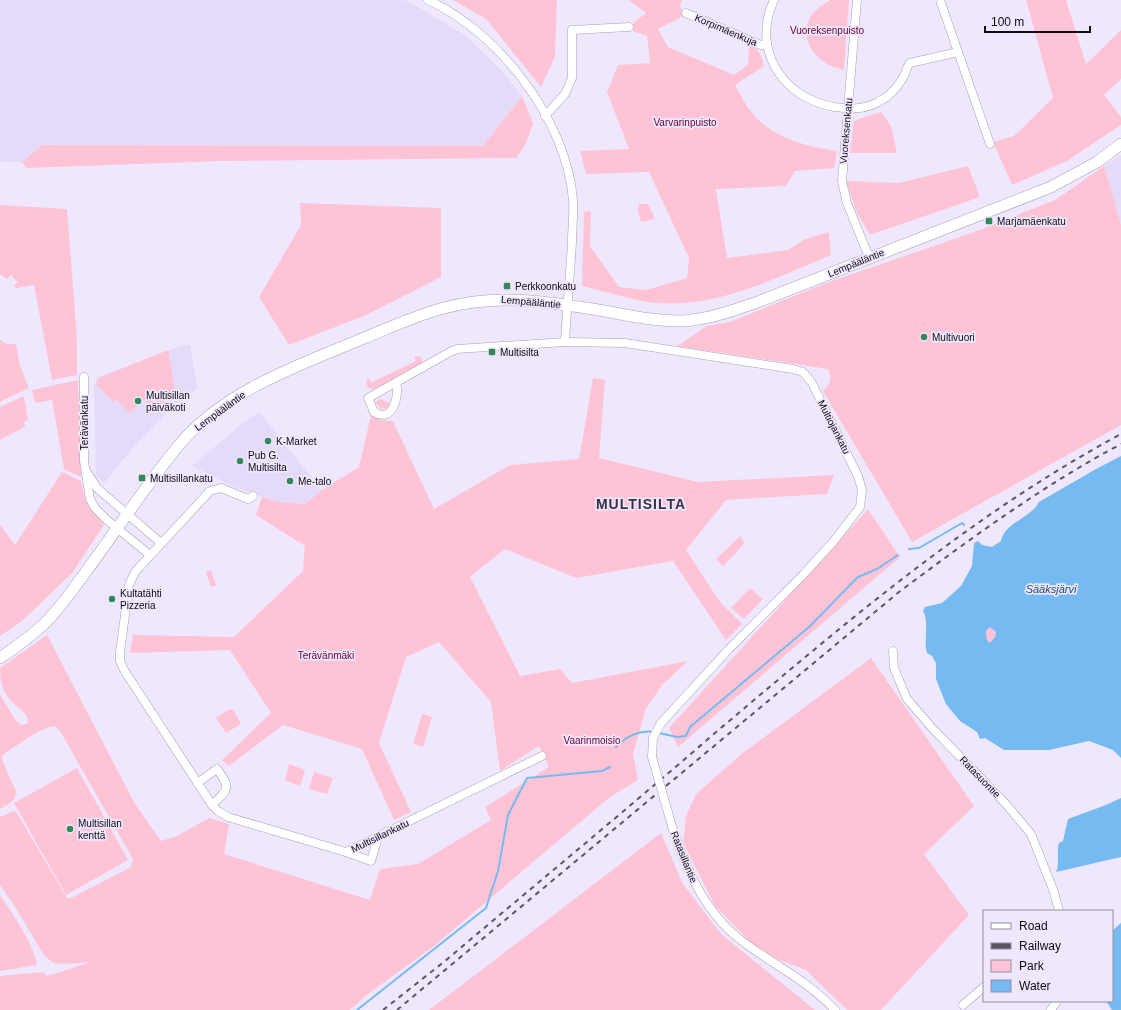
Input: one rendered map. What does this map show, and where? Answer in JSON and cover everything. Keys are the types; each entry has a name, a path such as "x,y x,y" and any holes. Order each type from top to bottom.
{"main road":[{"name":"Lempääläntie","path":"0,658 26,640 56,612 147,486 190,432 216,411 259,384 404,321 441,308 494,299 517,299 568,305 644,319 694,320 729,312 1051,187 1097,162 1121,144"}],"street":[{"path":"428,0 462,19 488,40 504,56 523,79 560,144 572,185 574,201 565,342"},
{"path":"774,0 768,17 767,44 776,70 785,82 798,94 824,105 848,109 864,108 887,97 898,85 910,63 958,52"},
{"name":"Vuoreksenkatu","path":"857,0 843,187 851,214 869,257"},
{"path":"941,3 990,144"},
{"name":"Korpimäenkuja","path":"686,13 761,44 767,44"},
{"path":"545,116 565,94 572,78 572,30 629,27"},
{"name":"Multiojankatu","path":"396,382 457,349 565,342 625,343 783,367 803,372 812,383 858,476 862,490 860,507 833,542 801,577 713,666"},
{"name":"Terävänkatu","path":"84,377 85,468 87,488 93,504 107,520 118,527"},
{"name":"Terävänkatu","path":"85,468 90,480 97,488 128,514"},
{"name":"Multisillankatu","path":"253,496 248,499 217,488 210,491 135,572 129,585 120,660 124,670 197,783 218,811 228,817 346,852 542,756"},
{"path":"128,514 161,543"},
{"path":"118,527 150,555"},
{"name":"Ratasuontie","path":"893,651 894,668 908,698 933,729 1000,798 1031,834 1054,892 1059,910"},
{"name":"Ratasillantie","path":"713,666 661,723 653,738 652,757 674,833 689,874 712,911 746,944 801,980 835,1010"},
{"path":"197,783 217,769 226,781 227,786 225,792 212,805"},
{"path":"346,852 371,861 378,837"},
{"path":"963,1005 983,988"}],"shaded area":[{"path":"0,0 408,1 465,35 501,70 522,96 483,146 42,145 22,162 0,162"},
{"path":"1121,155 1121,225 1104,166"},
{"name":"Multisillan päiväkoti","path":"190,345 197,388 165,414 135,445 104,483 96,476 94,385 98,377 181,346"},
{"path":"259,412 322,490 305,504 277,502 232,486 192,466 242,424"}],"green space":[{"path":"453,0 557,0 555,57 541,87 486,19"},
{"name":"Varvarinpuisto","path":"629,0 682,0 680,5 683,16 658,29 668,47 734,75 748,65 749,43 752,45 759,53 764,66 735,85 750,111 770,129 781,135 803,144 837,151 834,168 795,171 786,186 716,189 727,258 788,250 805,239 829,232 831,255 746,290 701,301 679,303 648,302 582,286 584,212 591,211 590,246 619,287 646,290 687,278 689,258 649,172 586,174 580,151 629,149 607,92 618,65 650,63 647,36 633,31 633,23 646,13"},
{"name":"Vuoreksenpuisto","path":"830,0 849,0 844,70 828,65 819,58 815,54 807,39 806,28 809,18 817,9"},
{"path":"1026,0 1066,0 1086,64 1121,30 1121,79 1104,95 1121,117 1121,125 1067,161 1012,185 993,142 1014,136 1053,98"},
{"path":"522,96 533,123 527,141 517,158 221,161 27,168 22,162 42,145 483,146"},
{"path":"881,112 891,126 897,153 850,153 854,121"},
{"path":"968,166 980,197 870,235 857,213 846,181 899,183"},
{"path":"1104,166 1121,225 1121,425 912,542 823,391 828,386 830,381 828,369 677,346 707,326 730,322 826,283 980,230 1055,200"},
{"path":"300,203 441,208 441,277 366,315 289,345 259,297 301,225"},
{"path":"639,204 648,204 655,219 641,222 638,211"},
{"path":"0,205 67,209 77,338 77,375 52,380 34,285 16,288 14,285 18,282 11,275 7,279 0,274"},
{"path":"0,340 7,344 16,344 20,366 29,388 0,402"},
{"path":"168,350 175,391 172,397 156,411 145,399 130,413 116,399 113,402 96,384 99,378"},
{"path":"414,356 421,357 423,362 375,389 368,388 366,382 368,378 372,382 416,361"},
{"path":"593,378 605,380 599,458 698,482 834,475 827,494 726,500 686,550 720,602 742,624 726,640 673,561 576,578 505,549 470,577 520,676 560,669 572,683 688,661 663,684 646,708 633,754 638,780 610,797 434,946 368,994 350,1010 0,1010 0,976 43,972 47,976 91,962 64,964 53,963 43,954 14,905 0,885 0,817 14,811 17,813 67,898 71,898 131,867 133,859 60,731 56,727 51,727 37,733 3,755 2,760 16,791 16,795 9,804 0,809 0,695 16,721 21,725 27,724 28,719 24,712 6,695 0,678 0,668 47,635 135,804 161,841 177,836 209,818 229,824 224,854 370,900 380,869 418,864 491,820 485,807 549,767 539,746 500,771 491,702 439,642 406,657 379,743 411,812 394,820 362,749 283,725 229,766 222,760 271,713 230,650 130,653 133,635 234,637 303,571 305,546 256,515 262,497 277,502 305,504 322,490 359,467 371,415 381,420 393,421 434,509 510,465 579,459"},
{"path":"78,380 81,477 64,469 52,400 35,403 32,390"},
{"path":"24,396 28,420 24,422 25,427 0,440 0,407"},
{"path":"380,399 390,403 387,408 381,409 375,402"},
{"path":"62,472 81,481 85,499 104,525 72,573 22,621 0,636 0,525 15,545"},
{"path":"868,509 900,557 678,747 669,728"},
{"path":"740,536 745,543 723,566 716,559"},
{"path":"211,570 216,585 211,587 206,572"},
{"path":"750,588 763,599 744,619 731,608"},
{"path":"990,627 996,632 995,637 990,643 987,640 986,630"},
{"path":"871,658 974,806 924,854 969,915 881,1010 847,1010 806,970 777,959 751,943 715,906 683,843 686,816 696,794 744,752"},
{"path":"230,709 234,711 241,724 226,733 216,718"},
{"path":"422,714 432,717 423,747 413,744"},
{"path":"289,764 305,770 300,786 285,780"},
{"name":"Multisillan kenttä","path":"77,768 128,860 66,895 14,803"},
{"path":"314,772 333,778 327,794 309,789"},
{"path":"661,833 683,884 721,934 815,1010 429,1010"},
{"path":"0,895 27,938 35,955 36,965 0,971"}],"water":[{"name":"Sääksjärvi","path":"1121,456 1121,758 1113,750 1089,741 1049,750 1004,750 985,738 980,739 977,732 960,721 946,704 936,679 936,663 932,656 927,653 926,621 923,611 925,607 942,603 961,586 972,566 974,543 978,541 982,545 992,547 1001,541 1007,529 1030,513 1039,502","holes":["990,627 996,632 995,637 990,643 987,640 986,631"]},
{"path":"1121,798 1121,857 1056,872 1058,866 1058,846 1059,843 1063,841 1068,819"},
{"path":"1121,923 1121,1010 1112,1010 1107,1002 1113,1002 1113,930"}],"waterway":[{"path":"909,549 919,548 962,523 964,525"},
{"path":"659,733 677,737 686,736 690,727 809,627 858,577 877,569 898,555"},
{"path":"616,747 624,740 638,733 654,732"},
{"path":"357,1010 486,908 498,871 508,815 527,778 602,771 610,767"}],"railway":[{"path":"383,1010 445,961 812,652 910,573 1013,499 1066,465 1121,434"},
{"path":"397,1010 899,592 1035,495 1063,477 1121,444"}],"place":[{"name":"Marjamäenkatu","path":"989,221"},
{"name":"Perkkoonkatu","path":"507,286"},
{"name":"Multivuori","path":"924,337"},
{"name":"Multisilta","path":"492,352"},
{"name":"Multisillan päiväkoti","path":"138,401"},
{"name":"K-Market","path":"268,441"},
{"name":"Pub G. Multisilta","path":"240,461"},
{"name":"Multisillankatu","path":"142,478"},
{"name":"Me-talo","path":"290,481"},
{"name":"Kultatähti Pizzeria","path":"112,599"},
{"name":"Multisillan kenttä","path":"70,829"}],"district":[{"name":"MULTISILTA","path":"641,504"}],"park label":[{"name":"Terävänmäki","path":"326,655"},
{"name":"Vaarinmoisio","path":"592,740"}]}
